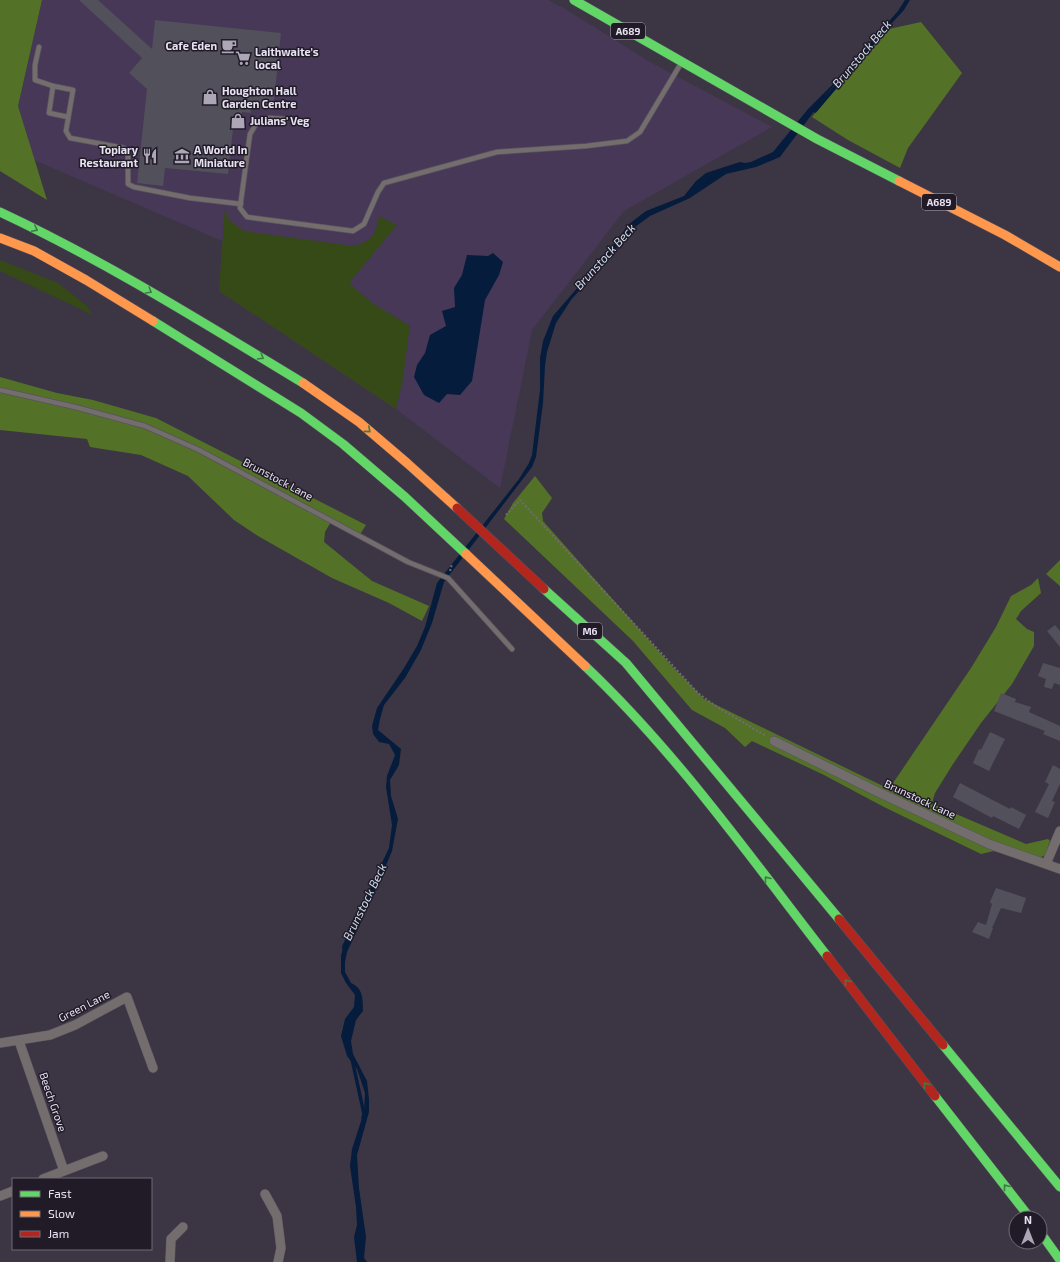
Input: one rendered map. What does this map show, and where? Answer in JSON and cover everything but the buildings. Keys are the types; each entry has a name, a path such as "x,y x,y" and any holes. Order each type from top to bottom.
{"highway":[{"name":"A689","path":"574,0 817,139 1005,235 1060,267"},
{"name":"M6","path":"0,212 47,234 127,278 307,385 359,422 407,463 626,663 718,772 1060,1187"},
{"name":"M6","path":"0,238 34,251 86,280 301,413 343,444 405,497 612,692 682,769 1024,1210"},
{"path":"1048,1243 1060,1260"}],"street":[{"name":"Brunstock Lane","path":"774,741 982,841 1060,869"},
{"path":"1046,864 1060,831"},
{"name":"Green Lane","path":"0,1043 50,1035 75,1025 127,997 153,1068"},
{"name":"Beech Grove","path":"19,1041 64,1171"},
{"path":"46,1178 103,1156"},
{"path":"0,1196 12,1191"},
{"path":"265,1194 277,1216 281,1248 278,1262"},
{"path":"170,1262 171,1239 183,1227"}],"lane":[{"path":"38,47 35,65 35,80 52,86 73,90 66,131 70,138 124,148 128,156 128,184 134,187 190,198 241,204"},
{"path":"286,119 270,118 258,121 250,134 240,208 247,217 353,230 364,224 378,192 384,183 496,152 586,146 627,141 640,132 682,62"},
{"path":"52,86 49,113 68,117"},
{"name":"Brunstock Lane","path":"0,390 75,407 146,426 199,450 408,562 448,578 512,649"}],"path":[{"path":"506,515 520,500 698,693 714,706 774,741"}],"shaded area":[{"path":"42,0 548,0 567,10 650,62 772,127 624,211 532,330 500,488 396,409 219,291 222,241 34,160 18,106"}],"green space":[{"path":"0,0 42,0 18,106 47,200 0,171"},
{"path":"921,22 962,73 908,148 900,168 848,140 812,117 880,31"},
{"path":"225,208 229,220 244,231 353,246 365,242 372,236 379,216 397,225 349,283 372,303 410,326 402,384 396,409 219,291"},
{"path":"0,260 58,283 87,306 93,315 0,271"},
{"path":"0,377 57,393 93,400 156,418 366,525 359,536 332,520 325,532 324,542 372,581 429,606 422,621 389,603 332,578 258,536 234,520 188,476 141,455 90,447 87,439 0,430"},
{"path":"535,476 552,498 542,513 543,521 671,665 704,699 889,789 971,668 996,627 1011,596 1031,585 1038,578 1041,593 1021,611 1016,619 1027,629 1034,632 1034,646 1012,684 981,723 953,764 935,793 932,803 1026,844 1048,839 1050,841 1045,855 1028,862 994,851 981,854 884,807 824,775 752,741 745,747 725,728 692,710 633,641 504,519 513,503"},
{"path":"1060,560 1060,586 1046,574"}],"water":[{"name":"Brunstock Beck","path":"905,0 910,0 904,10 830,90 780,157 756,167 726,174 690,198 650,216 635,227 571,300 556,323 547,352 543,403 536,457 532,467 444,582 432,623 421,650 405,678 384,705 378,730 401,749 399,765 390,780 391,796 398,819 392,851 347,952 345,962 345,972 351,983 358,988 362,994 363,1011 356,1020 351,1041 353,1054 367,1081 369,1099 369,1112 357,1155 359,1188 366,1237 364,1258 367,1262 357,1262 354,1237 357,1225 356,1207 350,1166 352,1149 364,1112 365,1093 357,1069 347,1056 341,1036 345,1019 354,1007 355,995 341,973 341,955 356,918 389,848 392,825 386,787 387,776 395,755 389,744 379,742 373,734 372,726 377,708 417,646 425,627 437,583 519,479 529,463 532,455 540,390 540,358 543,341 553,316 604,257 629,224 646,211 684,196 696,181 706,173 740,162 751,162 773,152 808,109 836,81 898,11"},
{"path":"493,253 503,262 499,275 485,300 472,381 460,395 447,394 439,403 424,395 414,377 417,365 425,353 430,335 446,326 442,311 455,307 454,288 462,275 467,255 488,256"}],"waterway":[{"name":"Brunstock Beck","path":"815,111 873,43"},
{"name":"Brunstock Beck","path":"344,953 344,946 350,934"},
{"name":"Brunstock Beck","path":"352,1059 364,1114 363,1118"}],"traffic: fast":[{"path":"574,0 817,139 899,181"},
{"path":"0,212 116,272 191,315 303,383"},
{"path":"153,321 301,413 343,444 405,497 466,554"},
{"path":"544,589 626,663 839,919"},
{"path":"585,666 619,699 682,770 712,806 827,956"},
{"path":"943,1045 1060,1187"},
{"path":"935,1096 1024,1210"},
{"path":"1048,1243 1060,1260"}],"traffic: slow":[{"path":"899,181 1005,235 1060,267"},
{"path":"0,238 34,251 86,280 153,321"},
{"path":"303,383 359,422 457,508"},
{"path":"466,554 585,666"}],"traffic: jam":[{"path":"457,508 544,589"},
{"path":"839,919 943,1045"},
{"path":"827,956 935,1096"}],"place":[{"name":"Cafe Eden","path":"229,46"},
{"name":"Laithwaite’s local","path":"243,58"},
{"name":"Houghton Hall Garden Centre","path":"210,97"},
{"name":"Julians' Veg","path":"238,121"},
{"name":"Topiary Restaurant","path":"150,156"},
{"name":"A World In Miniature","path":"182,156"}]}
